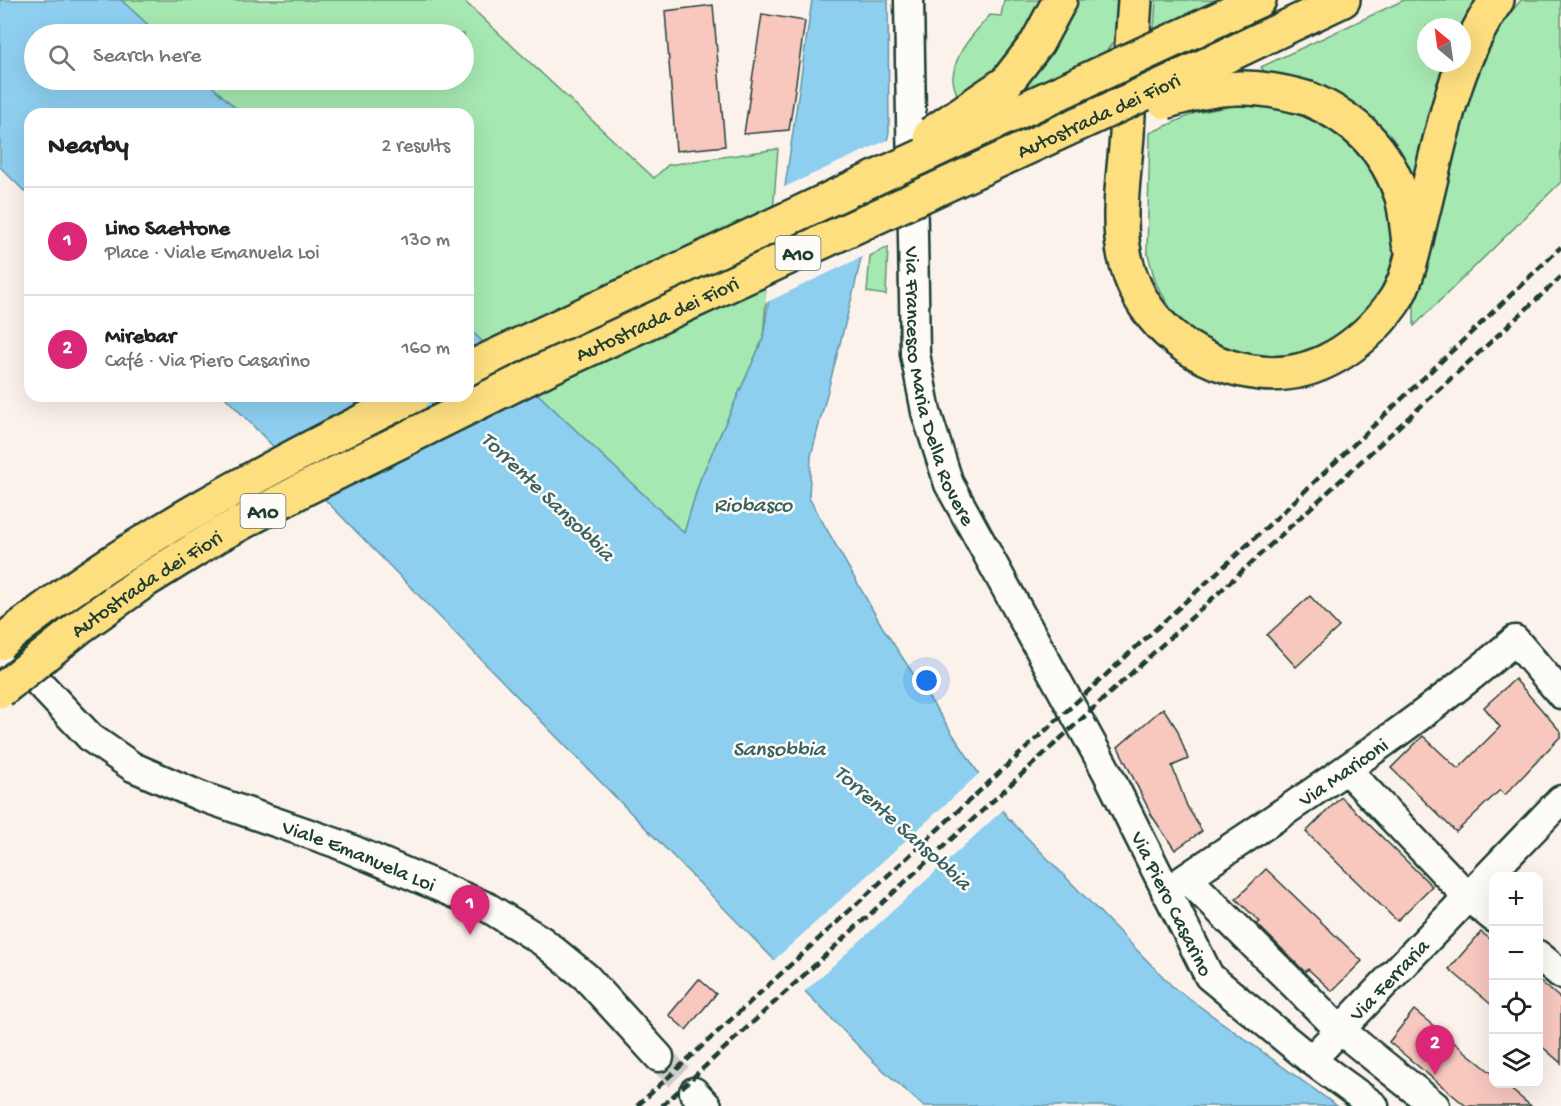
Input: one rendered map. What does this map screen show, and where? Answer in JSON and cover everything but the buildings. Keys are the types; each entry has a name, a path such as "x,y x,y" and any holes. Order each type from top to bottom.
{"highway":[{"path":"836,196 1006,83 1037,43 1060,0"},
{"path":"1135,0 1122,219 1126,264 1139,295 1154,319 1179,343 1211,362 1240,371 1276,375 1308,369 1343,353 1369,332 1395,300 1411,257 1466,52 1497,0"},
{"name":"Autostrada dei Fiori","path":"474,366 1259,0"},
{"name":"Autostrada dei Fiori","path":"0,691 81,626 146,580 217,536 304,489 548,368 1343,0"},
{"path":"1048,137 1205,90 1256,87 1281,90 1309,99 1334,110 1358,126 1381,154 1402,197 1411,257"},
{"name":"Autostrada dei Fiori","path":"0,643 123,555 192,512 327,438 401,402"}],"street":[{"name":"Via Francesco Maria Della Rovere","path":"909,0 915,354 926,412 949,484 1089,740"},
{"name":"Via Mariconi","path":"1176,885 1347,770 1473,676 1515,640 1561,694"},
{"name":"Viale Emanuela Loi","path":"40,684 91,738 133,767 200,796 336,843 487,907 542,941 586,977 659,1057"},
{"name":"Via Piero Casarino","path":"1089,740 1176,885 1209,976 1311,1060 1374,1106"},
{"path":"1347,770 1467,896 1489,914"},
{"name":"Via Ferraria","path":"1311,1060 1561,800"},
{"name":"Via Piero Casarino","path":"1176,885 1339,1029 1434,1106"},
{"path":"1543,959 1561,974"}],"green space":[{"path":"121,0 463,0 654,178 668,165 778,149 763,339 700,480 684,533 474,334 474,108 235,108 216,90 474,90 474,24 147,24"},
{"path":"1004,0 1046,0 995,76 961,105 953,80 958,58 990,15 1001,16"},
{"path":"1072,0 1120,0 1114,41 1106,52 1028,90 1024,83 1040,64 1052,44"},
{"path":"1156,0 1218,0 1154,29"},
{"path":"1404,0 1484,0 1471,18 1417,18 1417,72 1448,72 1420,179 1411,184 1268,76 1261,67"},
{"path":"1521,0 1561,0 1561,182 1414,326 1414,304 1451,141 1489,39"},
{"path":"1249,103 1288,107 1329,124 1357,146 1379,173 1391,207 1396,244 1387,284 1364,322 1333,348 1256,364 1216,348 1175,316 1156,284 1147,251 1150,133 1195,113"},
{"path":"888,247 886,295 867,292 870,256"}],"water":[{"path":"0,0 121,0 147,24 24,24 24,90 216,90 235,108 24,108 24,191 0,167"},
{"name":"Sansobbia","path":"812,0 888,0 889,132 855,285 811,456 809,498 883,628 1008,818 1173,987 1337,1106 923,1106 873,1061 230,402 474,402 474,334 684,533 700,480 763,339"}],"pier":[{"path":"890,139 864,256 765,303 780,189"},
{"path":"981,772 1005,808 803,993 772,962"}],"tunnel":[{"path":"659,1057 694,1092"}],"railway":[{"path":"637,1106 1283,512 1561,247"},
{"path":"662,1106 1561,277"}],"place":[{"name":"Lino Saettone","path":"470,935"},
{"name":"Mirebar","path":"1435,1075"}],"water label":[{"name":"Torrente Sansobbia","path":"549,495"},
{"name":"Riobasco","path":"753,503"},
{"name":"Torrente Sansobbia","path":"904,826"}]}
